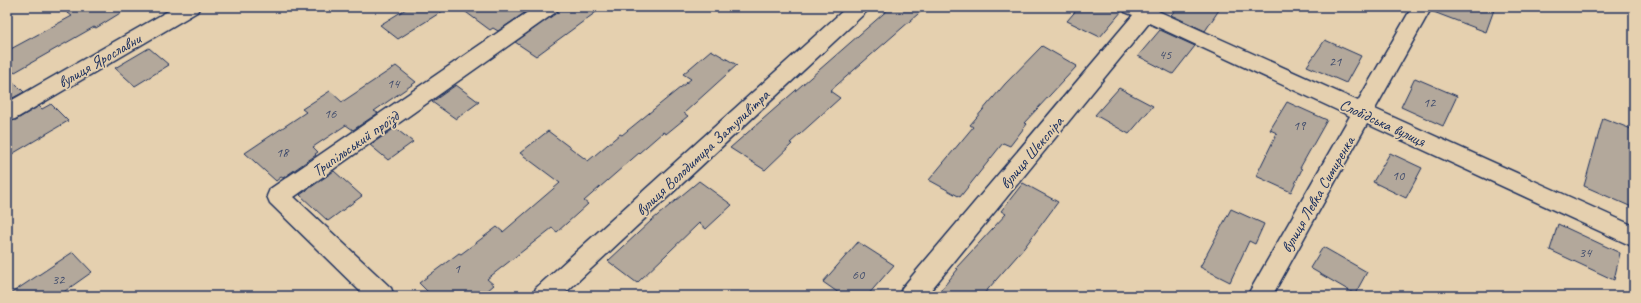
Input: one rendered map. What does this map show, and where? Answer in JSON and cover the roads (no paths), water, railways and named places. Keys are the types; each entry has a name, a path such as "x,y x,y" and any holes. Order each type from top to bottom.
{"street":[{"name":"вулиця Ярославни","path":"7,113 190,7"},
{"name":"Трипільський проїзд","path":"382,296 278,196 549,7"},
{"name":"вулиця Володимира Затуливітра","path":"545,296 859,7"},
{"name":"вулиця Левка Симиренка","path":"1259,296 1422,7"},
{"name":"Слобідська вулиця","path":"1143,9 1363,113 1634,237"},
{"name":"вулиця Шекспіра","path":"911,296 1143,9"}]}
